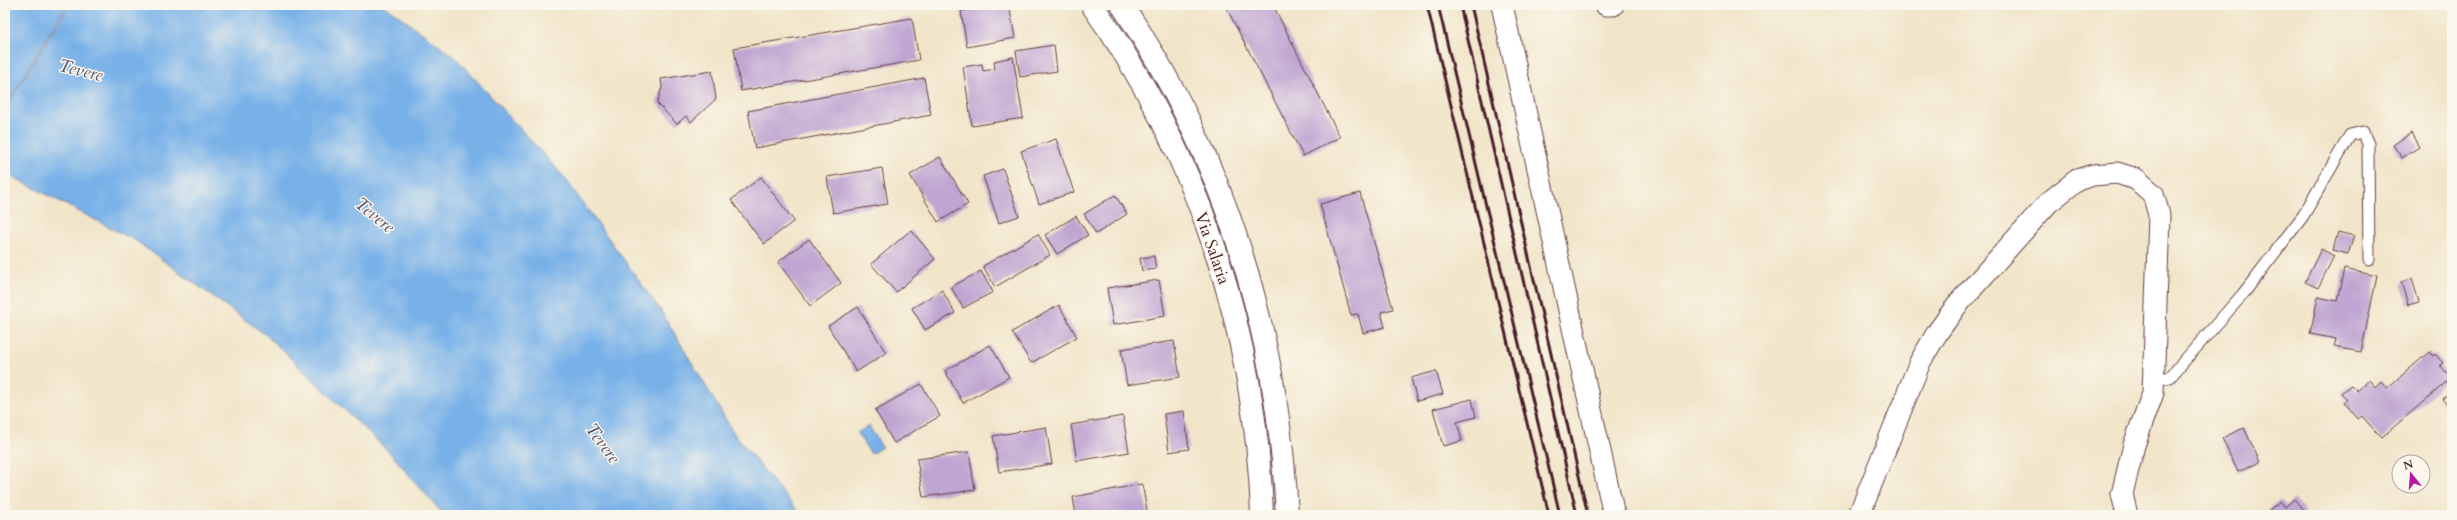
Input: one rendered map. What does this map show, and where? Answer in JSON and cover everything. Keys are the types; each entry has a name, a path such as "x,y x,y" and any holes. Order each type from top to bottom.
{"main road":[{"name":"Via Salaria","path":"1092,5 1130,64 1173,145 1213,243 1233,308 1250,388 1256,430 1262,515"},
{"name":"Via Salaria","path":"1122,5 1154,56 1189,121 1223,201 1241,249 1259,312 1271,366 1281,434 1287,515"}],"street":[{"path":"1502,5 1614,515"},
{"path":"1606,5 1613,5"},
{"path":"1859,515 1920,362 1937,333 1957,305 2048,203 2077,180 2092,175 2117,173 2136,179 2153,194 2159,215 2153,393 2134,445 2122,494 2127,515"}],"lane":[{"path":"2154,381 2170,376 2243,294 2302,216 2350,135 2357,132 2363,132 2368,144 2369,260"}],"water":[{"path":"5,5 67,5 5,107"},
{"name":"Tevere","path":"69,5 384,5 455,57 564,177 661,311 735,435 801,515 444,515 390,453 266,335 136,241 5,173 5,109"},
{"path":"869,426 882,447 871,454 857,433"}],"building":[{"path":"994,5 1009,5 1015,38 967,47 961,11"},
{"path":"1229,5 1273,5 1340,137 1303,156 1226,7"},
{"path":"912,18 919,60 741,91 734,48"},
{"path":"1054,45 1057,71 1020,77 1016,51"},
{"path":"1013,57 1023,118 972,126 963,67 982,64 983,71 995,69 994,61"},
{"path":"712,71 716,99 691,122 686,116 677,124 657,103 662,87 661,79"},
{"path":"924,78 931,115 755,148 748,111"},
{"path":"2411,133 2419,147 2402,158 2393,145"},
{"path":"1056,139 1074,192 1039,204 1021,151"},
{"path":"940,157 968,204 938,222 910,175"},
{"path":"882,168 888,204 833,213 827,177"},
{"path":"1003,169 1019,216 999,223 983,176"},
{"path":"761,177 794,221 764,244 731,200"},
{"path":"1360,193 1393,309 1381,312 1385,327 1363,333 1358,314 1351,315 1320,204"},
{"path":"1115,195 1127,214 1096,234 1084,214"},
{"path":"1076,216 1088,235 1057,254 1045,235"},
{"path":"911,230 935,259 896,292 871,264"},
{"path":"2338,232 2354,236 2348,254 2333,250"},
{"path":"1038,234 1050,255 995,287 983,266"},
{"path":"809,239 841,283 810,306 778,262"},
{"path":"2321,249 2334,256 2318,288 2305,282"},
{"path":"1154,256 1156,269 1142,271 1140,258"},
{"path":"2344,269 2377,276 2361,352 2334,347 2336,339 2310,334 2318,297 2337,301"},
{"path":"981,271 993,292 963,308 951,287"},
{"path":"2412,279 2419,302 2408,305 2401,282"},
{"path":"1159,280 1165,316 1113,325 1107,288"},
{"path":"942,290 955,313 925,330 912,308"},
{"path":"1059,305 1077,337 1031,363 1012,332"},
{"path":"858,307 886,353 856,372 828,326"},
{"path":"1174,341 1180,377 1127,385 1121,349"},
{"path":"990,345 1009,377 963,403 945,371"},
{"path":"2429,352 2433,356 2435,354 2443,363 2440,365 2451,378 2381,438 2362,416 2358,419 2344,402 2347,400 2341,393 2351,385 2357,391 2369,380 2375,387 2381,381 2387,388"},
{"path":"1436,371 1443,394 1417,401 1411,378"},
{"path":"921,384 940,416 894,443 875,410"},
{"path":"2452,392 2452,409 2443,399"},
{"path":"1472,399 1476,417 1457,422 1462,441 1443,446 1433,409"},
{"path":"1184,411 1189,449 1169,452 1164,414"},
{"path":"1123,416 1129,452 1077,461 1071,425"},
{"path":"1046,427 1052,464 999,472 993,436"},
{"path":"2244,428 2260,462 2238,472 2222,438"},
{"path":"969,452 975,490 923,497 917,459"},
{"path":"1142,484 1148,515 1076,515 1073,497"},
{"path":"2294,499 2305,512 2302,515 2272,515 2268,511 2280,501 2285,507"}],"railway":[{"path":"1427,5 1549,515"},
{"path":"1438,5 1560,515"},
{"path":"1460,5 1577,515"},
{"path":"1471,5 1588,515"}]}
